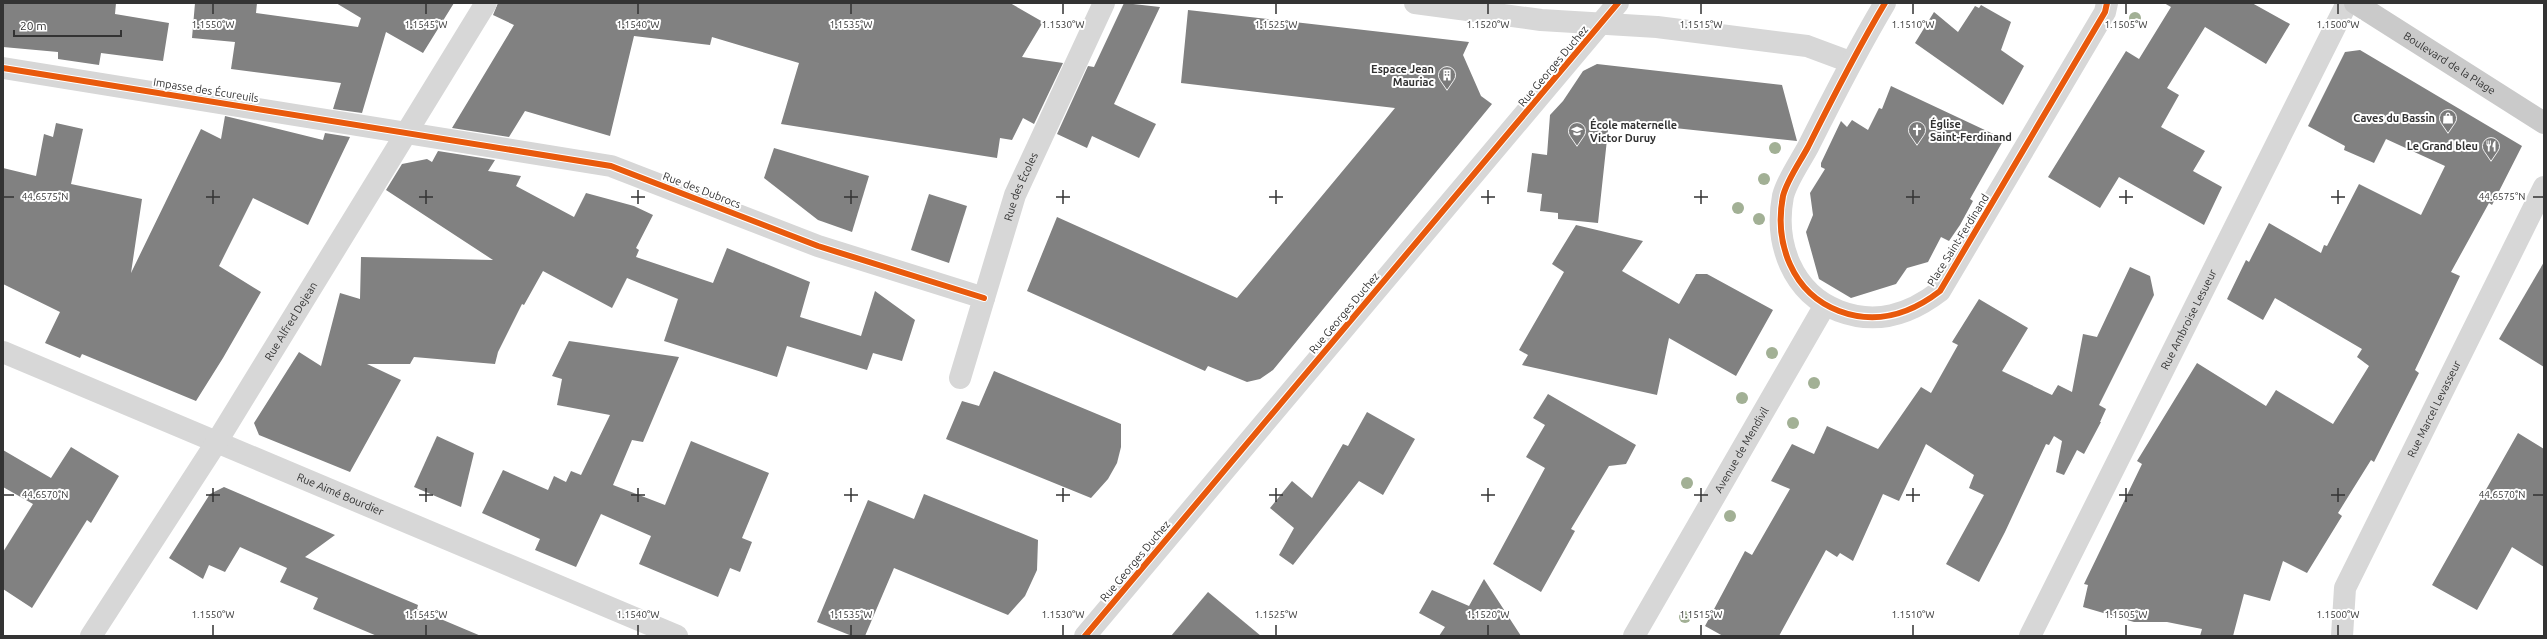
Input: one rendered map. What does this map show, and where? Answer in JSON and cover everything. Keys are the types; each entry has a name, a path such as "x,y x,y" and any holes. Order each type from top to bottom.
{"main road":[{"name":"Boulevard de la Plage","path":"2355,3 2544,123"}],"street":[{"name":"Rue Alfred Dejean","path":"92,636 216,443 486,3"},
{"name":"Rue des Écoles","path":"960,378 1015,195 1104,3"},
{"path":"1415,3 1541,20 1658,27 1807,46 1850,62"},
{"name":"Rue Georges Duchez","path":"1085,636 1618,3"},
{"name":"Place Saint-Ferdinand","path":"1885,3 1850,62 1784,195 1780,224 1785,255 1800,283 1825,305 1856,317 1896,316 1922,305 1940,291 2106,12 2107,3"},
{"name":"Rue Ambroise Lesueur","path":"2030,636 2346,3"},
{"name":"Impasse des Écureuils","path":"3,68 405,133"},
{"name":"Rue des Dubrocs","path":"405,133 611,166 818,246 984,298"},
{"name":"Rue Marcel Levasseur","path":"2342,636 2345,588 2544,187"},
{"name":"Avenue de Mendivil","path":"1634,636 1825,305"},
{"name":"Rue Aimé Bourdier","path":"3,352 677,636"}],"building":[{"path":"3,3 116,3 115,14 169,23 163,61 101,53 99,65 58,59 58,52 3,47"},
{"path":"195,3 257,3 256,13 358,27 361,18 336,3 454,3 423,53 386,32 362,113 333,109 341,83 231,69 235,42 192,38"},
{"path":"498,3 1010,3 1043,22 1022,57 1063,63 1034,124 1023,118 1012,140 1000,138 997,158 781,124 799,63 712,37 710,45 634,36 610,136 525,111 509,137 452,128 514,25 493,15"},
{"path":"1124,3 1160,7 1114,104 1156,124 1139,158 1092,136 1087,148 1057,134 1088,66 1094,67"},
{"path":"2164,3 2252,3 2290,24 2266,64 2205,27 2167,88 2179,95 2161,127 2205,151 2193,171 2222,187 2204,225 2119,177 2100,208 2048,177 2126,51 2139,59 2171,7"},
{"path":"1981,5 2011,22 2001,50 2024,66 2003,105 1915,43 1934,12 1958,32 1975,6 1979,8"},
{"path":"1188,10 1469,42 1463,55 1481,96 1492,104 1273,370 1260,379 1247,382 1208,366 1205,371 1027,291 1057,217 1237,298 1395,108 1181,83"},
{"path":"2360,50 2522,146 2492,205 2489,203 2451,272 2460,276 2415,370 2419,373 2374,462 2371,460 2338,513 2342,516 2307,573 2283,561 2270,601 2244,594 2233,636 2200,636 2202,629 2167,622 2134,622 2083,607 2088,585 2084,584 2142,464 2137,461 2197,363 2266,406 2276,390 2333,424 2369,366 2357,357 2362,349 2275,298 2263,320 2227,299 2246,260 2249,262 2269,223 2321,253 2324,245 2327,246 2359,184 2421,215 2445,166 2386,139 2374,163 2344,150 2345,146 2308,126 2345,52"},
{"name":"École maternelle Victor Duruy","path":"1597,64 1782,85 1797,141 1609,121 1598,223 1558,219 1558,213 1540,211 1542,194 1527,192 1532,153 1547,155 1550,115 1563,101 1583,71"},
{"name":"Église Saint-Ferdinand","path":"1891,86 2004,139 1970,199 1973,201 1960,225 1949,241 1941,237 1928,262 1907,268 1896,284 1851,298 1819,279 1806,232 1813,215 1810,193 1825,169 1821,167 1821,163 1841,121 1847,127 1852,120 1868,130 1879,108 1882,109"},
{"path":"225,116 323,140 325,133 350,137 308,225 253,198 219,266 261,292 196,401 82,354 80,358 45,343 60,312 3,284 3,168 36,176 44,134 53,137 56,123 83,129 71,184 142,199 131,273 201,129 221,139"},
{"path":"774,148 869,176 852,232 818,220 764,178"},
{"path":"438,151 495,160 488,171 521,176 516,186 574,217 586,193 634,206 653,215 636,248 639,250 636,257 713,283 727,248 810,282 800,317 861,336 875,291 915,320 902,361 873,353 867,370 787,346 777,377 664,341 678,299 627,278 612,308 543,271 524,305 522,304 498,352 495,364 414,357 410,364 367,364 401,380 350,472 259,435 254,423 299,352 321,366 340,293 360,299 361,257 493,260 386,190 402,164 427,159 432,162"},
{"path":"929,194 967,206 949,263 911,250"},
{"path":"1576,225 1643,241 1622,271 1679,304 1696,274 1707,274 1773,310 1736,376 1669,338 1657,395 1522,365 1528,355 1519,350 1564,272 1552,264"},
{"path":"2544,262 2544,367 2499,339"},
{"path":"2130,267 2150,276 2154,295 2099,405 2106,409 2101,422 2084,454 2077,450 2064,475 2056,472 2062,441 2054,436 2049,445 2046,444 2005,532 1979,582 1946,564 1984,495 1969,488 1974,475 1926,444 1899,501 1883,494 1853,561 1840,553 1837,557 1826,550 1779,636 1723,636 1705,626 1745,551 1752,555 1790,489 1771,481 1792,444 1814,454 1827,426 1878,449 1921,387 1931,393 1958,345 1952,342 1979,299 2028,328 2002,371 2052,395 2058,385 2072,392 2083,334 2097,337"},
{"path":"569,341 679,357 643,442 632,440 613,485 665,505 691,441 769,473 742,538 752,542 740,572 730,568 718,597 639,564 651,536 601,514 576,567 535,550 540,539 482,513 503,470 548,490 554,476 566,482 571,471 581,475 610,415 557,405 562,379 552,376"},
{"path":"994,371 1121,424 1121,447 1117,463 1108,479 1091,498 946,439 962,401 979,406"},
{"path":"1548,394 1636,445 1626,464 1609,466 1571,529 1575,531 1541,592 1493,564 1545,468 1526,457 1545,425 1533,418"},
{"path":"1367,412 1415,439 1383,495 1359,481 1293,565 1279,555 1294,528 1270,508 1292,481 1312,498 1343,444 1348,446"},
{"path":"2518,433 2544,449 2544,567 2512,547 2477,610 2432,585"},
{"path":"437,436 474,453 461,507 414,487"},
{"path":"71,447 119,476 91,523 87,520 32,608 3,589 3,552 33,504 3,487 3,450 51,478"},
{"path":"224,487 335,535 305,557 418,605 417,609 481,636 377,636 313,609 318,598 280,582 287,568 240,547 225,572 209,565 203,579 169,558 210,494"},
{"path":"924,494 1038,540 1037,570 1025,596 1008,615 894,568 865,636 852,636 817,622 868,500 914,519"},
{"path":"1484,579 1521,636 1439,636 1445,627 1419,613 1432,590 1469,606"},
{"path":"1208,592 1261,636 1171,636"}],"cycle path":[{"path":"1085,636 1618,3"},
{"path":"1885,3 1791,177 1783,196 1781,214 1781,231 1784,248 1798,279 1809,292 1823,303 1839,311 1866,317 1879,317 1904,312 1940,291 2105,12 2107,3"},
{"path":"3,68 611,166 818,246 984,298"}],"place":[{"name":"Espace Jean Mauriac","path":"1447,90"},
{"name":"Caves du Bassin","path":"2448,133"},
{"name":"Église Saint-Ferdinand","path":"1917,145"},
{"name":"École maternelle Victor Duruy","path":"1577,146"},
{"name":"Le Grand bleu","path":"2491,161"}]}
